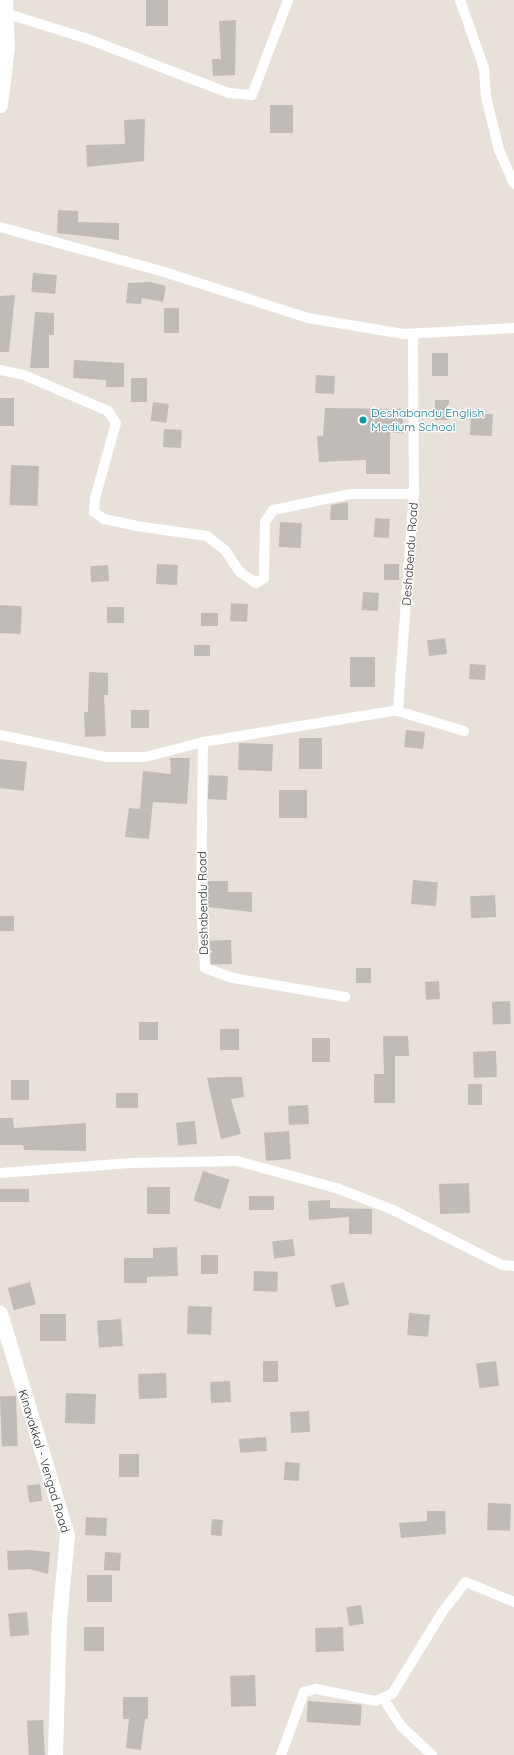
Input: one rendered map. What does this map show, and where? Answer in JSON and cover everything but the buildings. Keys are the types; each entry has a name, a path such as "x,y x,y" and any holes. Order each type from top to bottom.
{"main road":[{"path":"0,105 7,46 5,7"},
{"name":"Kinavakkal - Vengad Road","path":"0,1313 5,1352 67,1535 59,1619 55,1755"}],"street":[{"path":"5,7 229,93 252,95 288,0"},
{"path":"460,0 484,68 486,97 499,150 514,184"},
{"path":"0,226 164,272 308,318 413,334 514,328"},
{"path":"413,334 414,494"},
{"name":"Deshabendu Road","path":"0,370 24,375 108,411 116,424 94,498 94,512 104,519 136,526 207,536 225,550 240,572 256,583 264,578 265,522 273,510 350,494 414,494 400,706 396,711"},
{"path":"0,735 106,757 145,757 203,742 396,711 464,731"},
{"name":"Deshabendu Road","path":"203,742 201,907 205,968 233,978 345,997"},
{"path":"0,1173 131,1163 237,1161 371,1201 436,1230 502,1265 514,1266"},
{"path":"281,1755 304,1692 316,1689 375,1701 392,1694 443,1610 466,1582 514,1602"},
{"path":"383,1698 402,1727 432,1755"}],"place":[{"name":"Deshabandu English Medium School","path":"363,420"}]}
